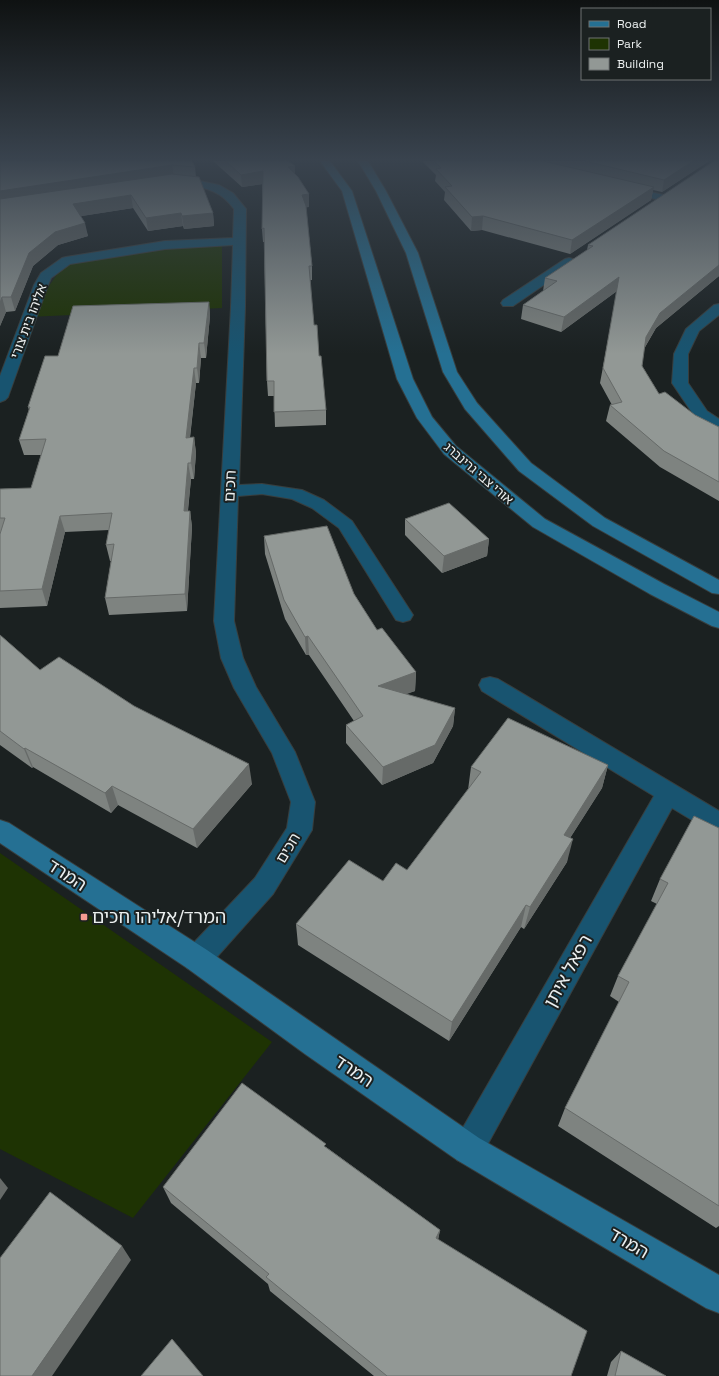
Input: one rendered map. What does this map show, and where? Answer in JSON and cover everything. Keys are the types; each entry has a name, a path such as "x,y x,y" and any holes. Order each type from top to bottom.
{"main road":[{"name":"אורי צבי גרינברג","path":"357,225 405,379 425,418 450,450 539,523 657,589 719,621"},
{"path":"398,225 412,253 450,372 472,406 525,467 599,522 719,588"},
{"name":"המרד","path":"0,830 197,959 316,1044 468,1149 719,1295"}],"street":[{"name":"חכים","path":"197,959 264,886 299,830 303,802 283,752 245,688 232,658 224,621 239,225"},
{"name":"אליהו בית צורי","path":"0,397 41,285 46,276 66,261 165,245 239,241"},
{"path":"508,303 580,255"},
{"path":"719,308 693,329 681,354 680,383 701,414 719,426"},
{"path":"230,491 262,489 296,494 318,504 346,525 368,562 403,615"},
{"path":"490,684 719,824"},
{"name":"רפאל איתן","path":"468,1149 668,793"}],"green space":[{"path":"222,242 222,308 28,317 66,261"},
{"path":"0,853 272,1042 133,1218 0,1149"}],"building":[{"path":"0,225 78,225 55,232 29,253 11,297 2,297 0,303"},
{"path":"262,225 308,225 312,266 309,266 314,325 317,325 319,356 321,356 326,410 274,412 274,381 267,381 264,228 262,229"},
{"path":"517,225 595,225 572,240"},
{"path":"618,225 719,225 719,265 660,313 646,337 642,366 659,394 665,392 695,415 719,427 719,482 664,451 610,405 622,402 603,368 619,277 564,317 523,305 557,281 545,278 593,246 588,245"},
{"path":"209,302 204,343 199,343 197,368 194,368 186,438 194,437 191,463 188,463 184,511 190,511 185,594 105,598 114,544 106,545 112,513 60,516 42,589 0,591 0,534 5,518 0,518 0,489 31,488 46,439 19,440 45,356 58,356 73,306"},
{"path":"449,503 489,539 444,556 405,519"},
{"path":"327,526 354,594 377,630 382,628 416,672 378,686 455,708 435,745 383,767 346,725 363,716 308,636 305,637 284,600 264,536"},
{"path":"0,635 40,670 59,657 134,706 249,764 193,829 112,786 105,793 25,748 24,749 0,731"},
{"path":"508,718 608,765 564,835 573,839 530,907 526,905 452,1022 296,924 349,860 383,881 396,863 407,870 481,772 471,767"},
{"path":"694,816 719,828 719,1206 565,1108 629,982 618,976 668,883 660,879"},
{"path":"242,1083 326,1144 324,1146 440,1230 436,1238 587,1331 571,1376 387,1376 266,1277 269,1274 163,1187"},
{"path":"50,1192 122,1246 32,1376 0,1376 0,1258"},
{"path":"172,1339 203,1376 141,1376"},
{"path":"621,1351 666,1376 615,1376"}],"place":[{"name":"המרד/אליהו חכים","path":"84,917"}]}
